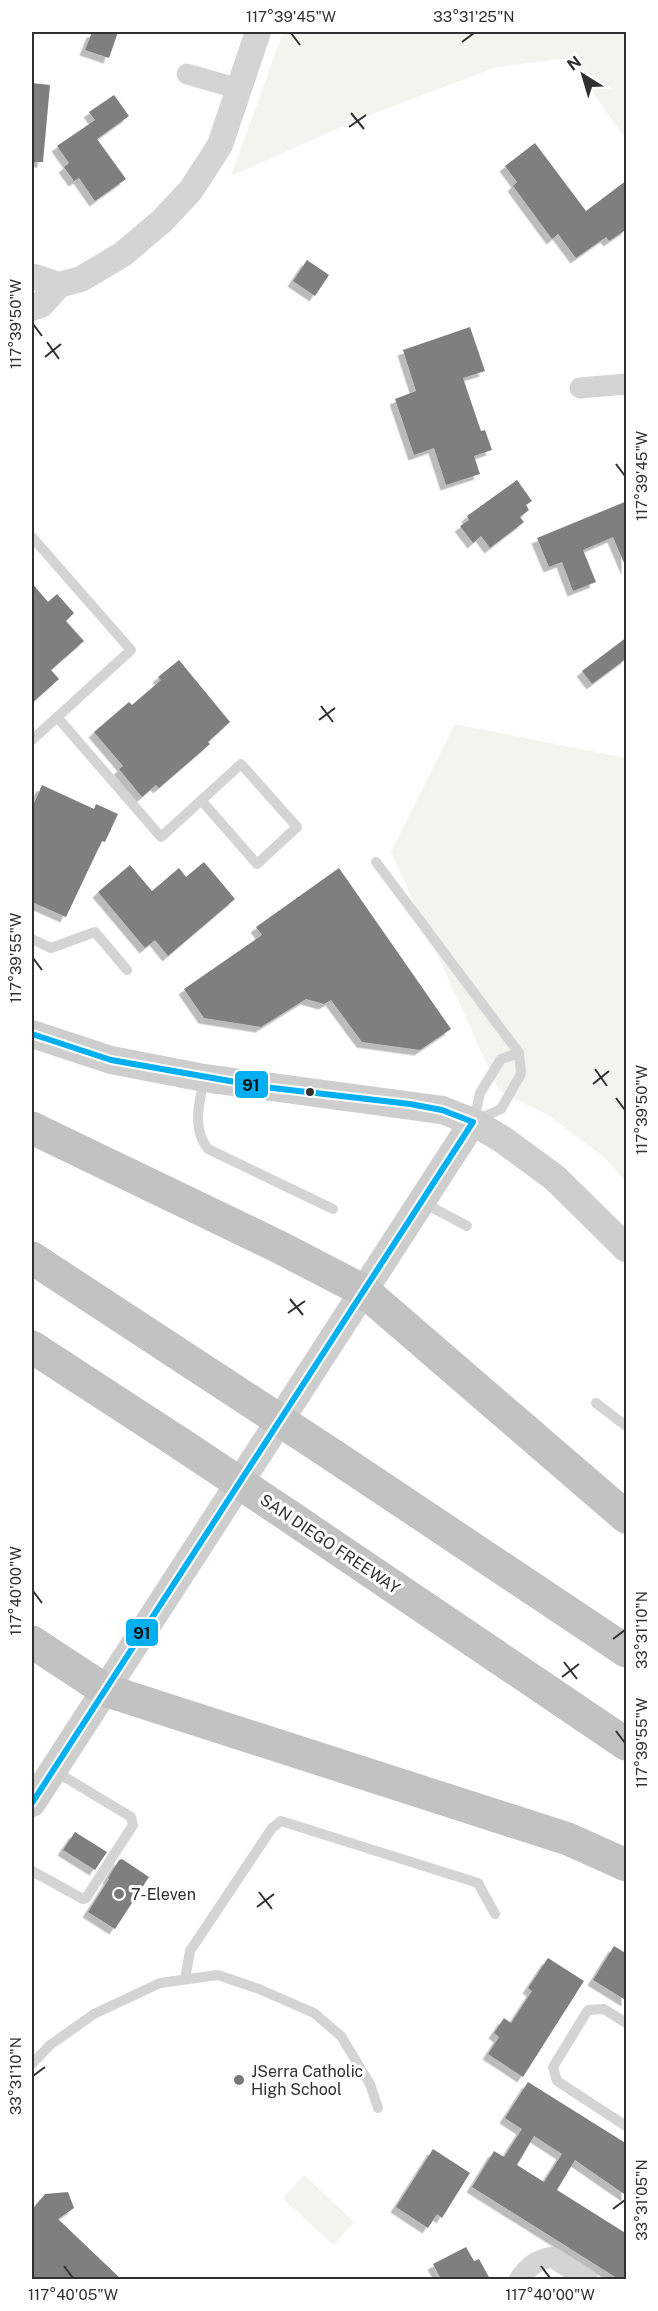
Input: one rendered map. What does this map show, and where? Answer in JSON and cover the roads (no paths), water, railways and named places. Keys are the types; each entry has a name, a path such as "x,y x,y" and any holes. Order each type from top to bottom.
{"highway":[{"path":"32,1128 277,1246 364,1291 627,1517"},
{"path":"32,1258 627,1651"},
{"name":"SAN DIEGO FREEWAY","path":"32,1347 289,1516 627,1744"},
{"path":"32,1642 105,1690 568,1839 627,1865"}],"main road":[{"path":"32,1034 111,1060 204,1078 442,1110 473,1122 502,1139 555,1178 627,1248"},
{"path":"33,1797 53,1770 473,1122"}],"street":[{"path":"32,308 41,305 59,285 81,279 123,254 162,221 191,190 220,145 258,32"},
{"path":"188,74 239,89"},
{"path":"32,278 59,285"},
{"path":"580,388 627,384"},
{"path":"519,2280 526,2269 539,2260 552,2257 588,2280"}],"lane":[{"path":"32,537 132,650 32,740"},
{"path":"57,717 161,837 201,800 241,764 297,827 257,864 201,800"},
{"path":"376,862 519,1053 521,1074 501,1109 473,1122"},
{"path":"32,939 51,948 95,932 127,970"},
{"path":"473,1122 480,1093 501,1059 519,1053"},
{"path":"204,1078 198,1116 198,1133 208,1149 333,1209"},
{"path":"422,1202 467,1226"},
{"path":"596,1403 627,1426"},
{"path":"32,1871 83,1899 86,1898 133,1825 131,1817 53,1770"},
{"path":"185,1979 190,1951 272,1828 281,1821 478,1883 495,1914"},
{"path":"32,2064 50,2045 94,2014 160,1983 218,1975 259,1989 314,2013 340,2036 370,2084 378,2108"},
{"path":"627,2023 604,2008 588,2010 553,2067 557,2081 627,2126"}],"place":[{"name":"7-Eleven","path":"119,1894"},
{"name":"JSerra Catholic High School","path":"239,2080"}]}
